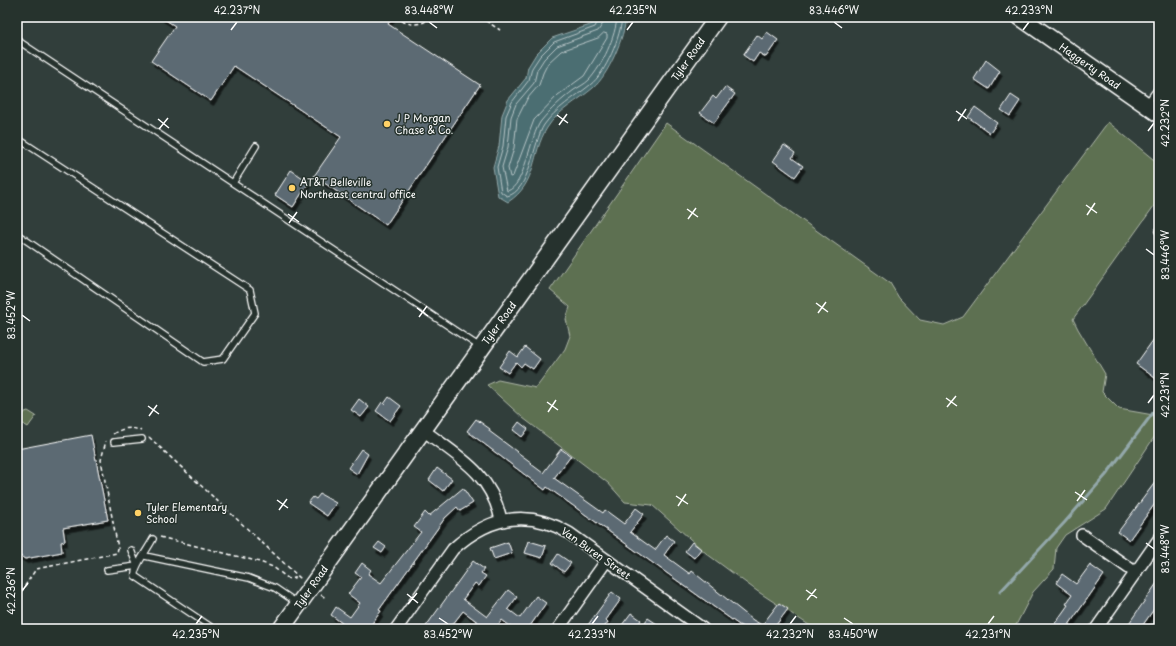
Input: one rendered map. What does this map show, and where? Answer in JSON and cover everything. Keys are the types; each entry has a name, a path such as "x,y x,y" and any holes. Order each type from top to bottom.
{"street":[{"name":"Tyler Road","path":"281,629 718,17"},
{"name":"Haggerty Road","path":"1020,17 1159,114"},
{"path":"396,629 453,549 476,531 501,520 494,496 480,474 471,465 423,430"},
{"name":"Van Buren Street","path":"501,520 526,519 551,524 569,533 703,629"},
{"path":"1082,535 1136,573"},
{"path":"1096,629 1159,539"},
{"path":"558,629 607,560"}],"lane":[{"path":"17,40 482,348"},
{"path":"1145,105 1159,87"},
{"path":"17,138 250,290 255,314 223,359 203,362 17,234"},
{"path":"233,183 256,146"},
{"path":"114,442 142,439"},
{"path":"156,538 134,571 135,576 214,629"},
{"path":"131,550 137,566"},
{"path":"145,556 249,578 275,588 299,605"},
{"path":"107,570 137,566"}],"path":[{"path":"396,17 402,22 411,24 423,23 431,17"},
{"path":"480,17 500,30"},
{"path":"110,436 118,431 131,428 135,428 147,434 299,577 326,598"},
{"path":"17,598 36,569 117,553 118,548 101,460 104,447 108,439"},
{"path":"156,538 232,554 260,562 273,567 289,579 299,577"}],"green space":[{"path":"1108,122 1159,164 1159,199 1073,319 1105,374 1102,392 1119,409 1159,416 1155,436 1106,509 1065,535 1056,548 1054,569 1033,592 1014,629 815,629 757,591 707,554 652,505 625,502 608,483 523,418 487,385 498,380 536,388 565,349 570,336 566,319 570,307 550,290 666,123 890,283 899,298 920,320 944,325 963,317"},
{"path":"28,411 36,416 28,427 20,422 20,419 25,412"}],"water":[{"path":"597,17 626,17 623,34 615,55 599,82 587,93 562,111 547,128 538,147 529,177 518,194 508,202 498,196 493,167 499,146 502,115 508,100 526,78 528,67 536,54 552,38 593,24"}],"building":[{"name":"J P Morgan Chase & Co.","path":"161,17 392,17 388,24 480,85 386,225 314,176 341,137 234,66 211,101 151,61 175,26"},
{"path":"767,32 778,40 766,57 759,53 753,62 743,55 757,35 762,39"},
{"path":"986,60 1000,71 989,89 974,79"},
{"path":"725,87 735,94 714,123 700,113 713,96 716,99"},
{"path":"1011,95 1020,101 1010,116 1001,110"},
{"path":"975,107 997,123 990,133 968,117"},
{"path":"784,145 795,153 792,158 803,166 795,177 773,161"},
{"name":"AT&T Belleville Northeast central office","path":"291,170 309,182 293,207 275,195"},
{"path":"1159,332 1159,381 1136,364"},
{"path":"525,347 540,359 533,369 524,363 521,367 516,362 508,373 499,367 510,351 518,357"},
{"path":"389,397 401,406 390,421 376,411 382,402 384,404"},
{"path":"359,399 369,407 361,417 351,410"},
{"path":"476,419 543,473 561,449 571,456 554,478 603,513 605,510 624,524 636,508 644,514 630,532 655,550 666,535 674,541 664,555 690,574 692,571 753,620 762,625 779,603 788,609 773,629 747,629 739,625 547,487 545,490 467,431"},
{"path":"519,422 528,429 522,437 513,430"},
{"path":"91,435 108,520 63,528 65,541 61,542 62,552 25,559 17,554 17,449"},
{"path":"361,449 368,454 357,474 348,468"},
{"path":"437,468 452,479 443,491 429,480"},
{"path":"1159,477 1159,498 1129,540 1118,532"},
{"path":"463,488 473,503 460,511 457,507 445,518 379,610 381,611 368,629 350,629 331,615 336,607 350,617 360,603 348,594 361,577 355,573 362,563 371,570 368,574 381,583 421,532 414,527 425,512 429,516"},
{"path":"320,494 336,503 327,516 308,503 313,497 316,499"},
{"path":"529,541 546,546 542,558 525,553"},
{"path":"379,542 386,547 382,553 374,548"},
{"path":"508,542 512,553 494,559 490,548"},
{"path":"692,542 701,549 694,558 685,551"},
{"path":"558,554 571,563 564,572 552,563"},
{"path":"473,561 484,569 481,573 486,576 479,586 475,583 463,599 487,617 508,590 517,597 508,609 520,618 536,596 546,603 528,629 514,629 502,620 495,629 481,629 483,626 463,611 449,629 424,629"},
{"path":"1090,565 1104,575 1066,629 1051,629 1068,605 1066,604 1072,595 1056,583 1062,574 1076,584"},
{"path":"1159,580 1159,602 1140,629 1125,629"},
{"path":"612,592 621,599 606,620 608,622 603,629 585,629"},
{"path":"631,613 641,620 635,629 628,629 622,625"},
{"path":"648,618 657,624 653,629 640,629"}],"waterway":[{"path":"1000,592 1106,475 1159,405"}],"place":[{"name":"J P Morgan Chase & Co.","path":"387,124"},
{"name":"AT&T Belleville Northeast central office","path":"292,188"},
{"name":"Tyler Elementary School","path":"138,513"}]}
